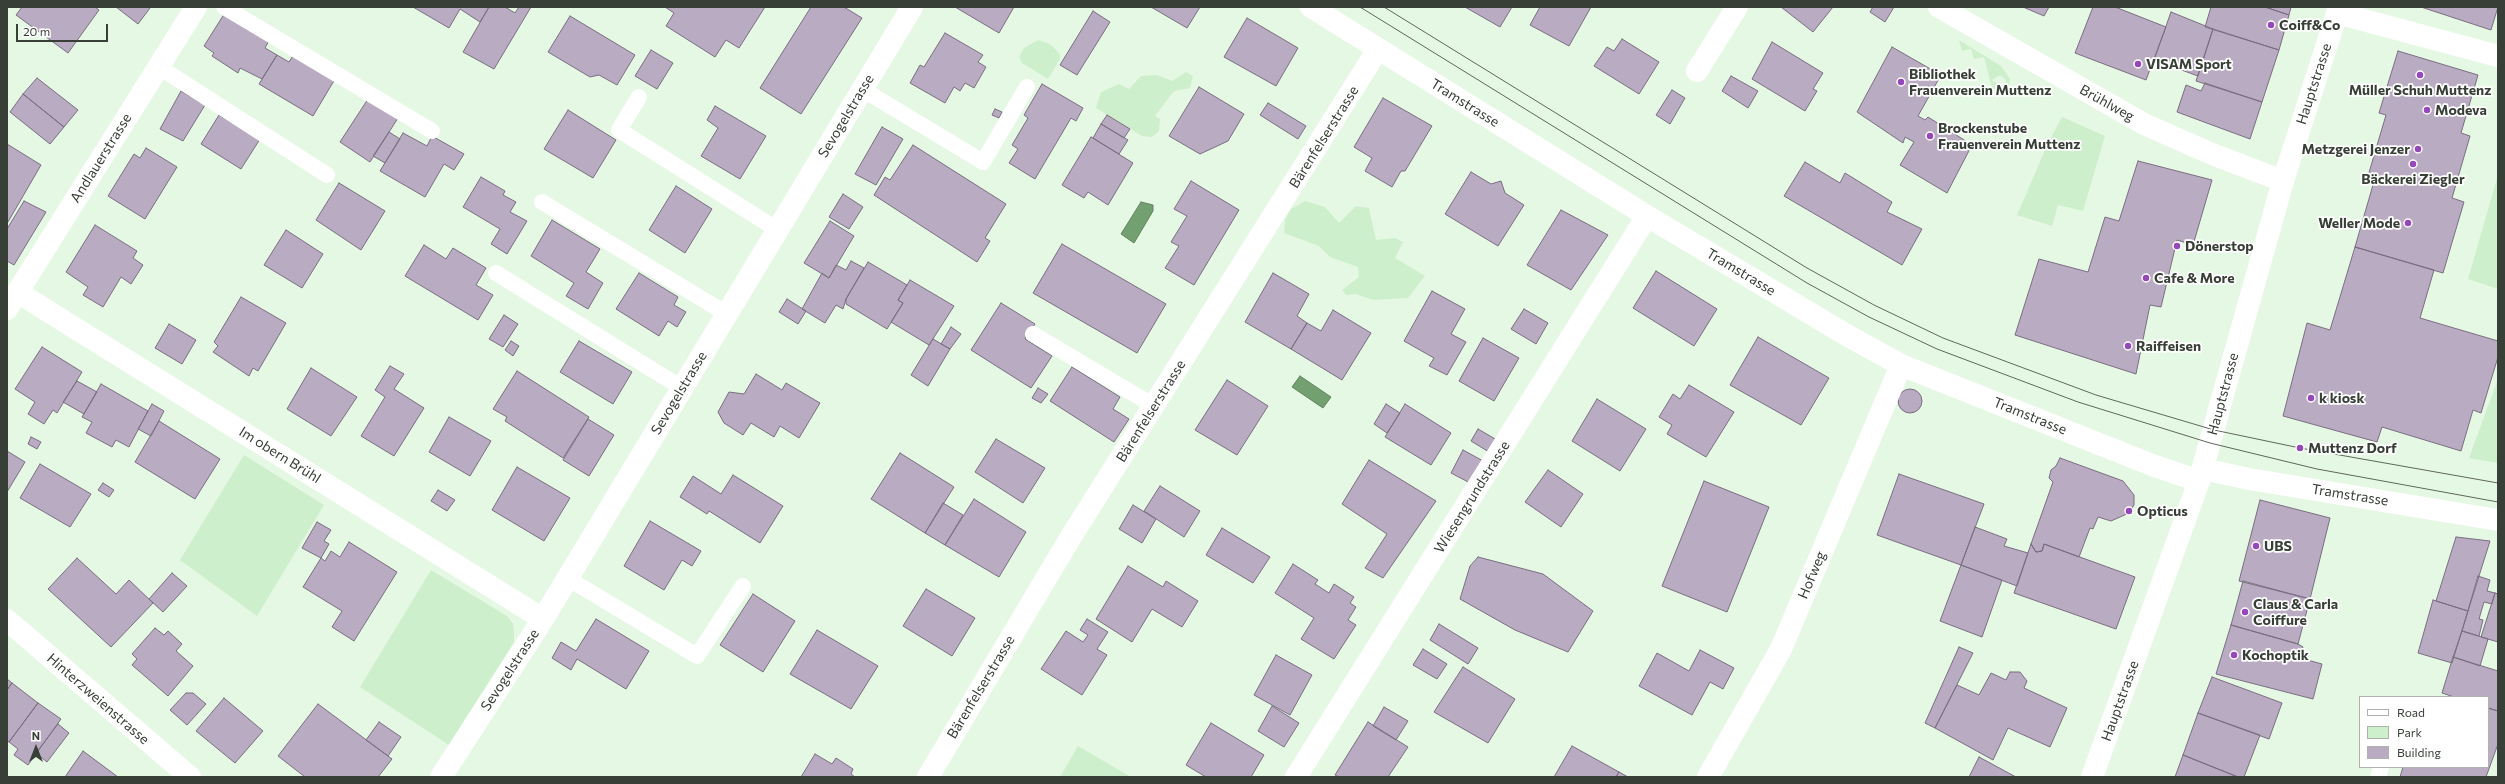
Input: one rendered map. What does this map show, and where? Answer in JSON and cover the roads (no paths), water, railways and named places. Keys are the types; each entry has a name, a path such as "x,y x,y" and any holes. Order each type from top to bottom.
{"street":[{"name":"Andlauerstrasse","path":"12,301 196,7"},
{"name":"Sevogelstrasse","path":"441,777 543,619 912,7"},
{"name":"Tramstrasse","path":"1311,7 1647,216 1850,337 1901,365 2152,465 2201,475 2249,479 2498,520"},
{"path":"1697,71 1737,7"},
{"name":"Brühlweg","path":"1939,7 2144,124 2212,154 2283,181"},
{"path":"2338,10 2498,56"},
{"name":"Hauptstrasse","path":"2092,777 2201,475 2283,181 2338,10"},
{"name":"Bärenfelserstrasse","path":"928,777 1069,540 1378,49"},
{"name":"Wiesengrundstrasse","path":"1296,777 1647,216"},
{"name":"Im obern Brühl","path":"12,301 543,619"},
{"name":"Hofweg","path":"1708,777 1781,649 1901,365"},
{"name":"Hinterzweienstrasse","path":"7,620 190,777"}],"lane":[{"path":"224,7 432,131"},
{"path":"159,67 328,175"},
{"path":"862,89 983,162 1027,87"},
{"path":"639,97 619,130 778,230"},
{"path":"542,202 727,314"},
{"path":"496,273 682,388"},
{"path":"1033,334 1154,406"},
{"path":"567,578 697,656 743,586"}],"tram line":[{"path":"1360,7 1807,283 1869,317 1937,349 2078,402 2210,443 2317,469 2498,502"},
{"path":"1384,7 1807,268 1874,305 1943,338 2096,395 2214,430 2300,448 2498,483"}],"place":[{"name":"Coiff&Co","path":"2271,25"},
{"name":"VISAM Sport","path":"2138,64"},
{"name":"Müller Schuh Muttenz","path":"2420,75"},
{"name":"Bibliothek Frauenverein Muttenz","path":"1901,82"},
{"name":"Modeva","path":"2427,110"},
{"name":"Brockenstube Frauenverein Muttenz","path":"1930,136"},
{"name":"Metzgerei Jenzer","path":"2418,149"},
{"name":"Bäckerei Ziegler","path":"2413,164"},
{"name":"Weller Mode","path":"2408,223"},
{"name":"Dönerstop","path":"2177,246"},
{"name":"Cafe & More","path":"2146,278"},
{"name":"Raiffeisen","path":"2128,346"},
{"name":"k kiosk","path":"2311,398"},
{"name":"Muttenz Dorf","path":"2300,448"},
{"name":"Opticus","path":"2129,511"},
{"name":"UBS","path":"2256,546"},
{"name":"Claus & Carla Coiffure","path":"2245,612"},
{"name":"Kochoptik","path":"2234,655"}]}
